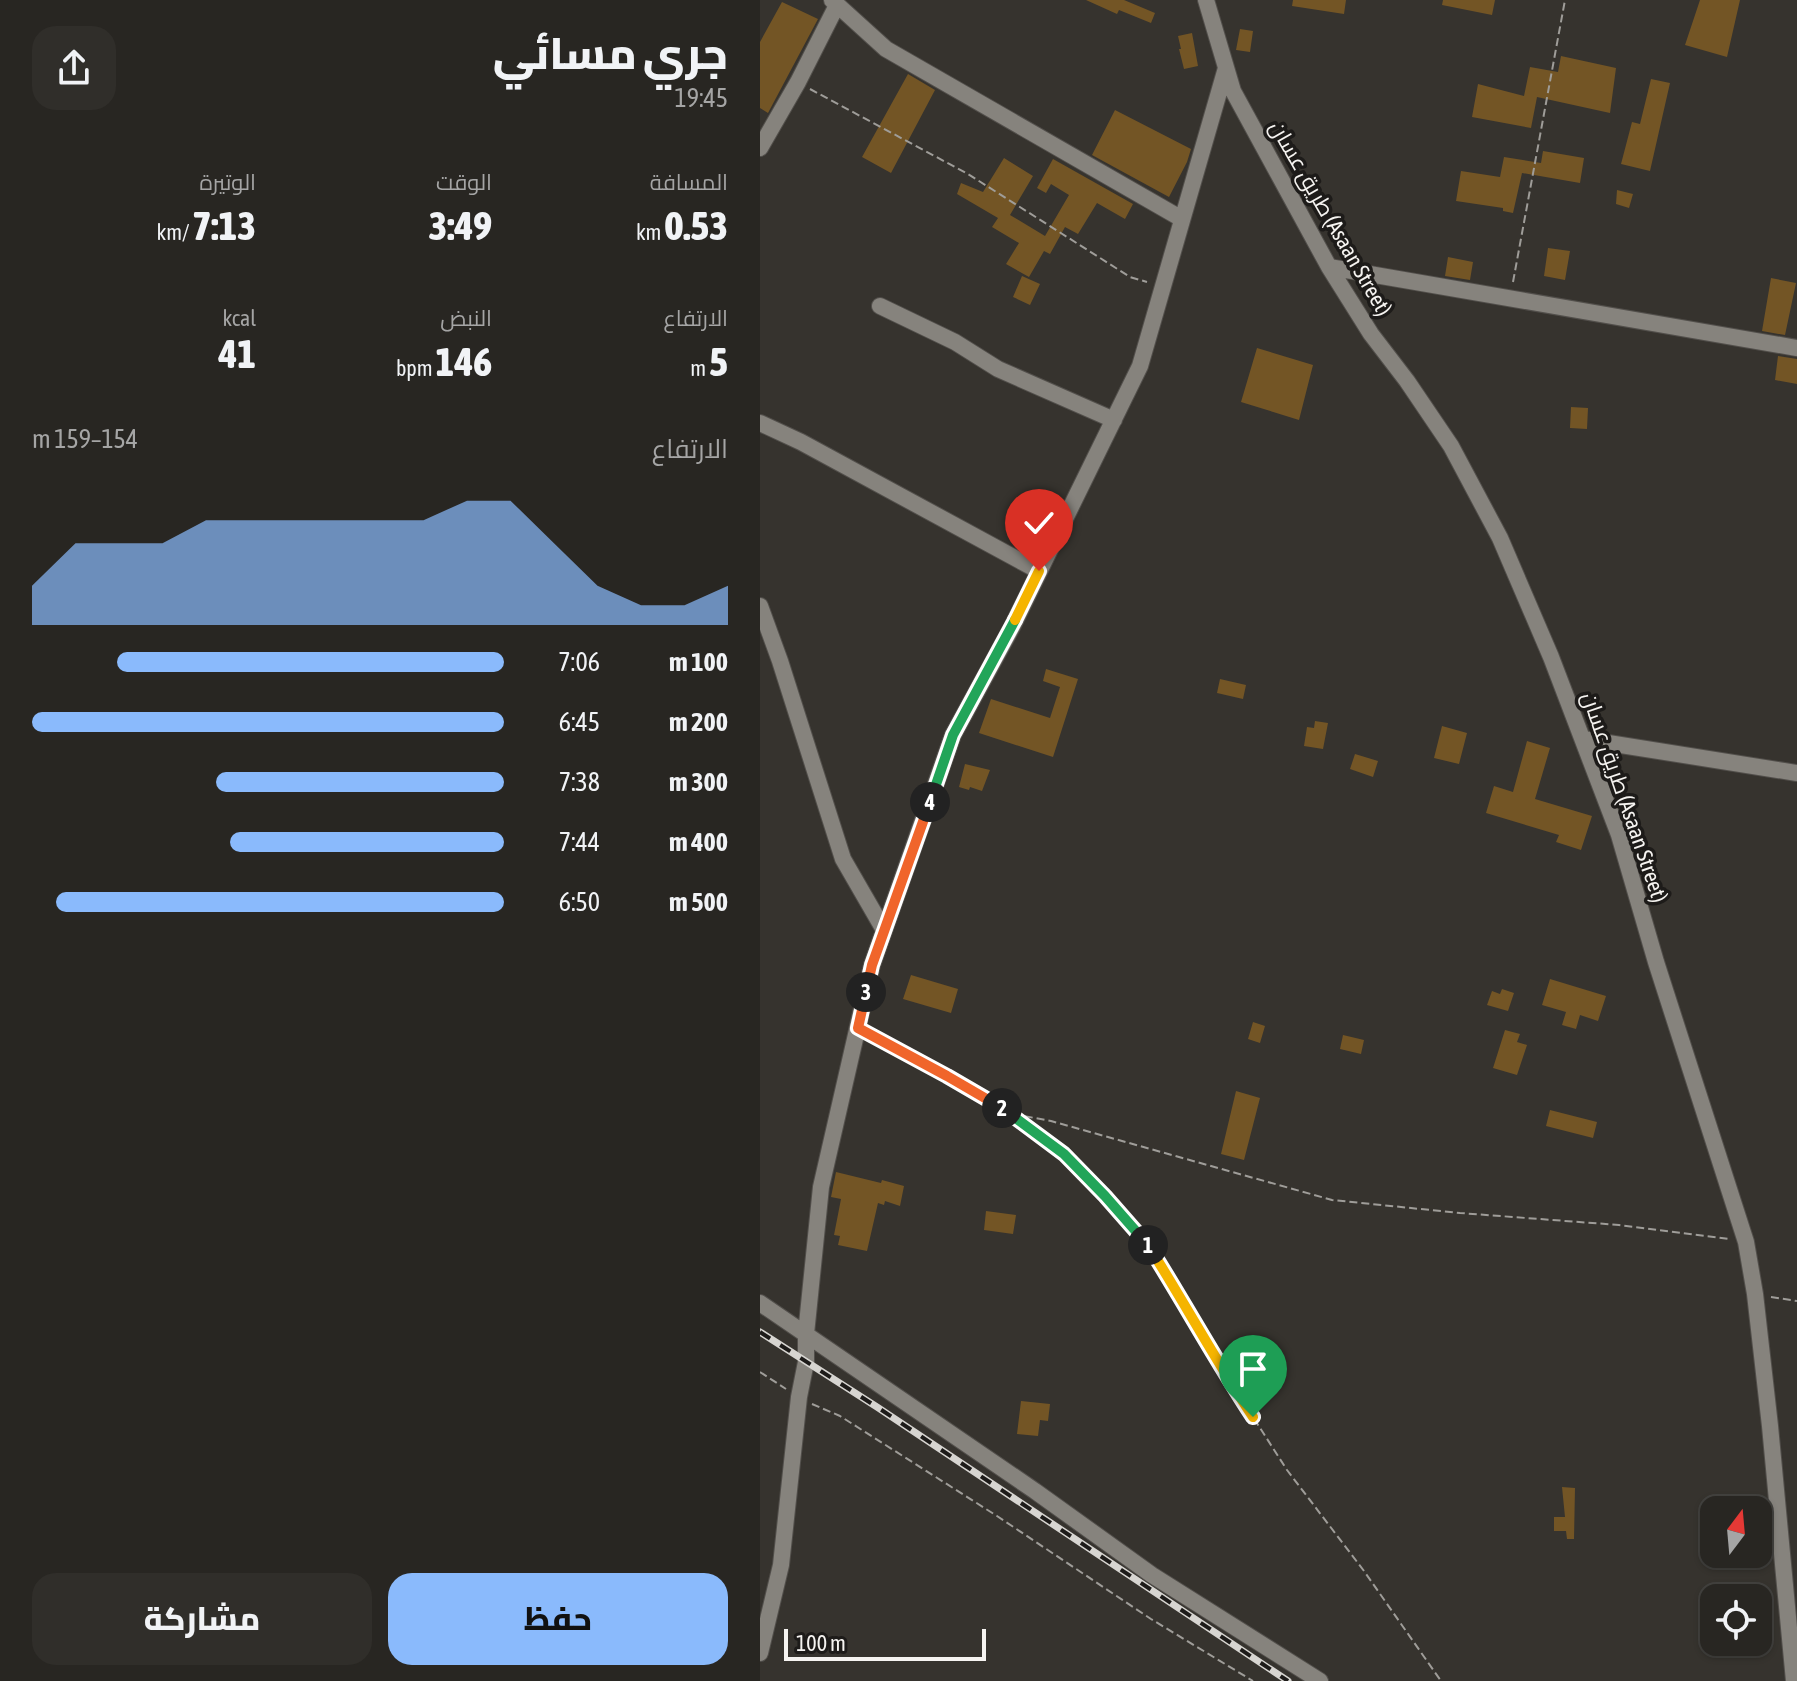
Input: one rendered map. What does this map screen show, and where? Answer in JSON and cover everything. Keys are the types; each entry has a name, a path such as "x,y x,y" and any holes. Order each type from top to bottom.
{"street":[{"name":"طريق عسان (Asaan Street)","path":"1206,0 1233,91 1329,267 1371,334 1451,446 1478,496 1517,576 1619,835 1656,962 1746,1242 1770,1426 1794,1681"},
{"path":"760,148 798,82 834,2 886,49 1182,219"},
{"path":"760,1653 764,1612 781,1565 799,1397 806,1362 821,1187 872,965 953,735 1012,627 1140,366 1226,66"},
{"path":"1329,267 1797,348"},
{"path":"880,306 955,342 998,369 1114,420"},
{"path":"760,423 801,442 1039,571"},
{"path":"760,606 843,859 884,930"},
{"path":"1583,739 1797,773"},
{"path":"760,1303 1152,1575 1320,1681"}],"path":[{"path":"1510,297 1565,0"},
{"path":"798,82 968,174 1130,277 1163,287"},
{"path":"858,1028 1009,1113 1064,1154 1144,1239 1287,1470 1364,1571 1441,1681"},
{"path":"1009,1113 1051,1121 1332,1200 1619,1225 1746,1242"},
{"path":"1755,1294 1797,1301"},
{"path":"760,1372 799,1397 840,1416 1151,1619 1253,1681"}],"building":[{"path":"1086,0 1124,0 1155,13 1151,23 1119,10 1117,14"},
{"path":"1293,0 1346,0 1344,14 1292,6"},
{"path":"1443,0 1495,0 1492,15 1442,5"},
{"path":"1700,0 1740,0 1727,57 1685,45"},
{"path":"782,2 818,19 768,113 760,108 760,42"},
{"path":"1240,29 1253,31 1250,52 1236,50"},
{"path":"1192,33 1198,66 1184,69 1178,36"},
{"path":"1561,56 1616,68 1610,113 1537,97 1531,128 1472,117 1478,84 1524,96 1530,67 1558,72"},
{"path":"908,74 935,90 891,173 862,157"},
{"path":"1651,79 1670,83 1650,171 1621,164 1632,122 1640,124"},
{"path":"1115,110 1191,149 1169,197 1092,155"},
{"path":"1543,151 1584,158 1580,183 1522,173 1513,213 1503,211 1503,208 1456,201 1461,171 1500,177 1504,157 1541,163"},
{"path":"1004,158 1033,176 1010,215 1045,236 1069,195 1051,184 1046,193 1037,188 1053,159 1133,204 1125,219 1097,203 1078,234 1065,227 1050,254 1044,251 1029,277 1006,264 1019,243 992,227 998,218 957,194 961,183 983,192"},
{"path":"1617,190 1633,194 1629,208 1616,204"},
{"path":"1548,248 1570,251 1565,280 1544,276"},
{"path":"1448,257 1473,262 1470,280 1445,276"},
{"path":"1022,276 1040,284 1030,305 1013,297"},
{"path":"1771,278 1796,283 1785,335 1762,331"},
{"path":"1257,348 1313,365 1299,420 1241,402"},
{"path":"1778,356 1797,359 1797,384 1775,380"},
{"path":"1571,407 1588,408 1587,429 1570,428"},
{"path":"1025,516 1048,528 1036,552 1013,541"},
{"path":"1046,669 1078,679 1053,757 979,733 991,699 1050,718 1060,687 1043,681"},
{"path":"1220,679 1246,685 1243,699 1217,693"},
{"path":"1315,721 1328,723 1323,749 1304,746 1307,727 1314,728"},
{"path":"1442,726 1467,733 1459,764 1434,758"},
{"path":"1527,741 1550,748 1535,799 1592,816 1581,850 1556,842 1559,835 1486,813 1494,786 1513,792"},
{"path":"1355,754 1378,761 1373,777 1350,769"},
{"path":"965,764 990,770 982,791 959,787"},
{"path":"911,975 958,989 951,1013 903,999"},
{"path":"1550,979 1606,996 1598,1021 1580,1015 1576,1029 1562,1025 1566,1012 1542,1005"},
{"path":"1502,989 1514,993 1508,1011 1487,1005 1492,991 1500,994"},
{"path":"1253,1022 1265,1026 1260,1043 1248,1039"},
{"path":"1505,1030 1520,1034 1517,1042 1527,1045 1517,1075 1493,1068"},
{"path":"1343,1035 1364,1040 1361,1054 1340,1049"},
{"path":"1236,1091 1260,1098 1244,1160 1221,1154"},
{"path":"1550,1110 1597,1122 1593,1138 1546,1126"},
{"path":"836,1172 904,1186 900,1206 885,1201 884,1205 878,1203 867,1251 838,1245 840,1236 834,1235 841,1199 831,1197"},
{"path":"986,1211 1016,1215 1013,1234 984,1230"},
{"path":"1021,1401 1050,1404 1048,1421 1040,1420 1038,1436 1017,1434"},
{"path":"1562,1487 1575,1488 1574,1539 1567,1539 1566,1531 1554,1531 1554,1517 1565,1517"}],"railway":[{"path":"760,1332 1288,1681"}],"route":[{"path":"1039,571 953,735 872,965 858,1028 1009,1113 1064,1154 1144,1239 1253,1417"}]}
